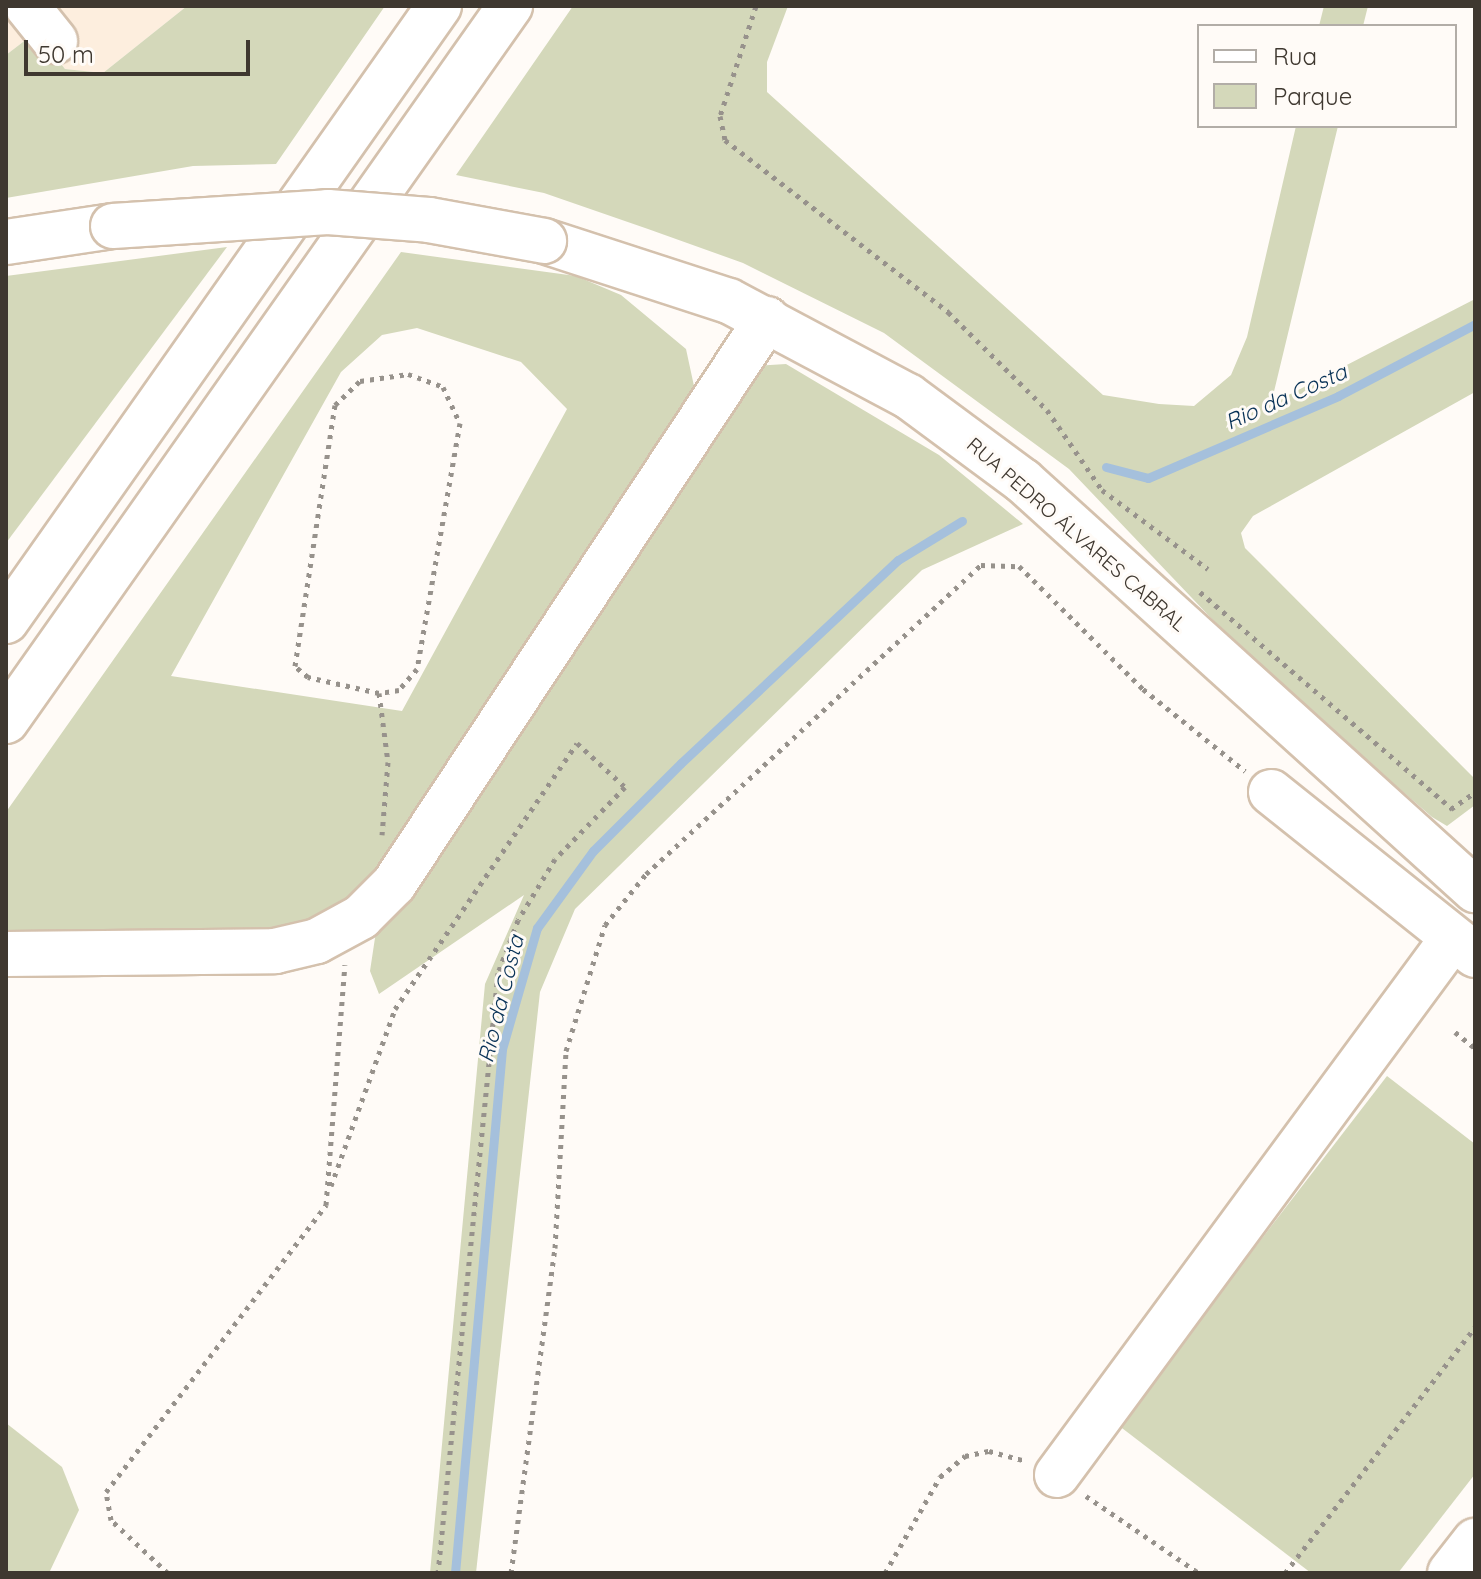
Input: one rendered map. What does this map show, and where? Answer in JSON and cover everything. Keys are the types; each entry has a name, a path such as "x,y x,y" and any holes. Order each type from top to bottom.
{"main road":[{"path":"27,6 55,41"},
{"path":"6,621 439,6"},
{"path":"6,721 510,6"},
{"name":"RUA PEDRO ÁLVARES CABRAL","path":"6,242 113,226 328,212 429,220 544,241 666,277 767,319 870,373 964,436 1173,618 1475,890"},
{"path":"9,954 275,951 345,927 394,884 767,319"},
{"path":"1057,1475 1463,947 1271,792"},
{"path":"1450,1573 1475,1541"}],"path":[{"path":"756,6 720,116 725,140 948,312 1047,410 1102,490 1208,569"},
{"path":"408,374 443,387 460,423 417,669 399,690 379,693 308,677 295,666 335,405 360,381 408,374"},
{"path":"511,1573 555,1248 566,1051 605,925 646,874 953,589 981,565 1002,562 1019,566 1143,689 1271,792"},
{"path":"1173,618 1204,589 1452,809"},
{"path":"379,693 388,762 380,858 394,884"},
{"path":"168,1573 111,1520 106,1492 291,1253 331,1186 395,1009 577,743 625,787 555,859 518,920 498,973 438,1573"},
{"path":"331,1186 345,927"},
{"path":"1455,1032 1475,1048"},
{"path":"1285,1573 1475,1327"},
{"path":"885,1573 940,1477 965,1456 989,1451 1057,1475 1199,1573"}],"shaded area":[{"path":"6,6 187,6 103,73 65,69 36,32 6,55"}],"green space":[{"path":"187,6 385,6 276,164 193,166 6,198 6,55 36,32 65,69 103,73"},
{"path":"573,6 788,6 767,62 767,92 1103,395 1194,406 1231,375 1247,337 1296,128 1338,128 1271,404 1475,299 1475,392 1253,516 1241,533 1245,548 1475,779 1475,805 1447,826 1432,817 1252,661 1069,469 884,333 743,263 544,193 456,175"},
{"path":"1324,6 1368,6 1364,24 1320,24"},
{"path":"227,247 6,543 6,276"},
{"path":"401,252 576,276 621,295 686,349 694,386 398,854 347,906 290,932 6,940 6,812","holes":["417,328 521,362 567,409 402,711 171,676 341,372 382,335"]},
{"path":"786,364 939,455 1023,524 922,570 575,909 540,992 476,1573 430,1573 485,984 524,895 379,994 370,971 378,918 755,366"},
{"path":"1387,1076 1475,1144 1475,1474 1398,1573 1311,1573 1118,1425"},
{"path":"6,1423 62,1467 79,1510 49,1573 6,1573"}],"waterway":[{"name":"Rio da Costa","path":"1106,467 1148,478 1338,396 1475,324"},
{"name":"Rio da Costa","path":"455,1573 502,1049 537,928 593,851 681,763 898,560 962,521"}]}
